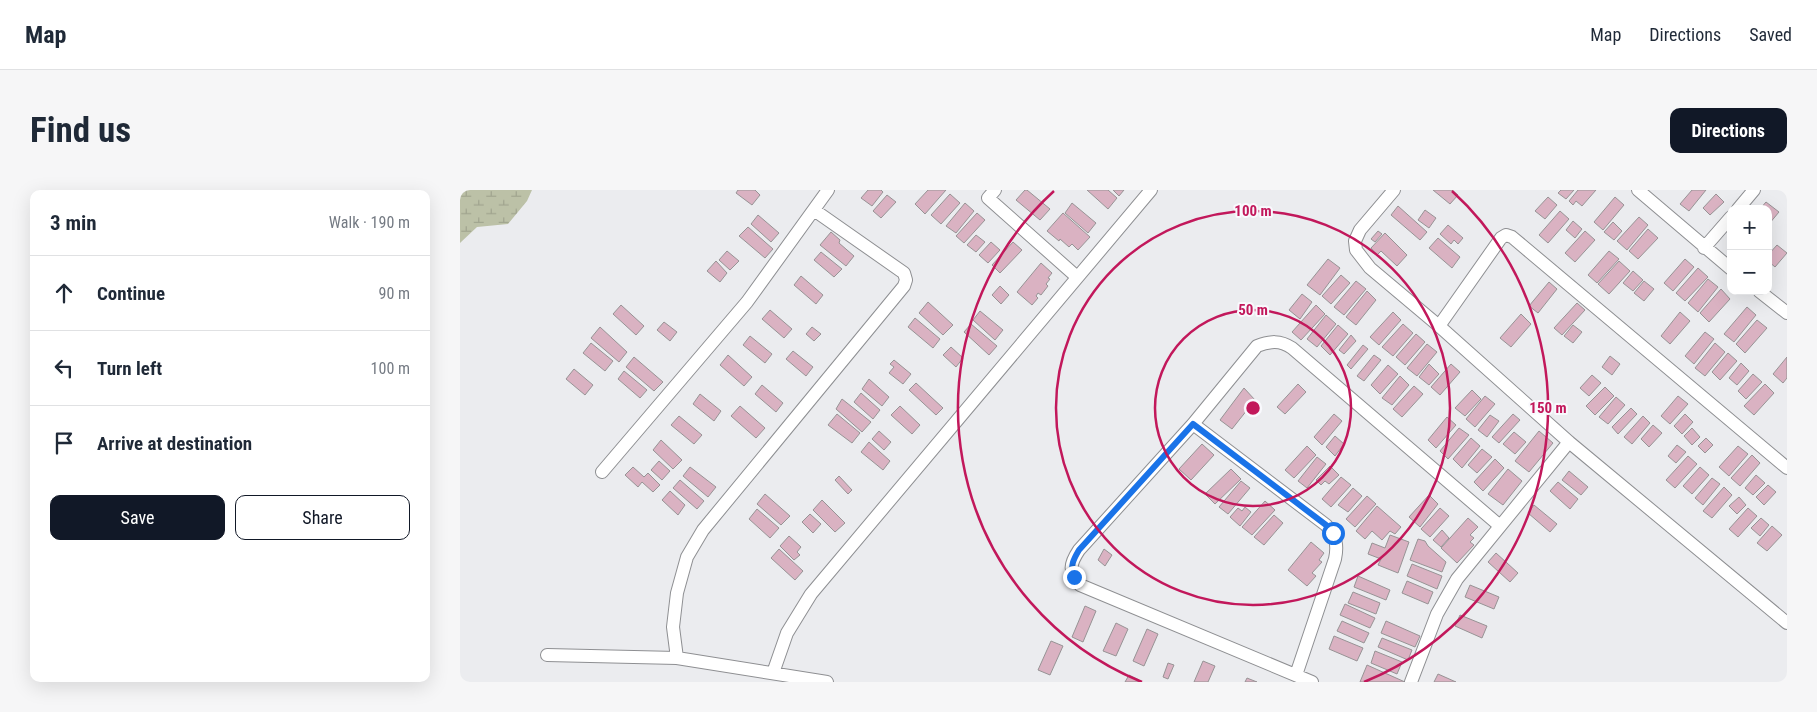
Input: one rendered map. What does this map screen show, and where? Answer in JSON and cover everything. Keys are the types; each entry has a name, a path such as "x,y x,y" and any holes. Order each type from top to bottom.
{"street":[{"path":"602,472 747,302 828,190"},
{"path":"773,673 787,633 810,594 1152,190"},
{"path":"1394,190 1360,230 1355,241 1356,250 1370,268 1439,326 1569,442 1787,623"},
{"path":"1638,190 1727,266"},
{"path":"1741,205 1754,190"},
{"path":"987,193 1078,276"},
{"path":"677,658 673,627 677,593 687,557 702,530 904,286 906,280 904,273 814,210"},
{"path":"1704,248 1727,222"},
{"path":"1439,326 1501,238 1506,235 1512,237 1787,468"},
{"path":"1764,295 1787,313"},
{"path":"1312,682 1080,585 1071,569 1072,560 1079,550 1193,424 1257,346 1266,342 1285,343 1500,526"},
{"path":"1193,424 1326,525 1333,533 1337,543 1335,559 1296,675"},
{"path":"1411,682 1437,614 1457,578 1569,442"},
{"path":"547,655 677,658 827,682"}],"green space":[{"path":"460,190 532,190 527,201 508,224 477,227 460,243"}],"building":[{"path":"738,190 755,190 760,195 752,205 736,193"},
{"path":"868,190 881,190 883,192 872,206 861,198"},
{"path":"928,190 946,190 925,214 915,204"},
{"path":"1025,190 1050,209 1040,220 1016,200"},
{"path":"1087,190 1108,190 1117,198 1108,209"},
{"path":"1113,190 1124,190 1119,196"},
{"path":"1433,190 1452,190 1458,195 1450,204"},
{"path":"1561,190 1574,190 1566,199 1558,193"},
{"path":"1578,190 1596,190 1582,206 1576,201 1573,205 1569,201"},
{"path":"1692,190 1706,190 1689,211 1680,204"},
{"path":"950,194 960,203 941,224 931,215"},
{"path":"1716,194 1724,202 1710,215 1703,208"},
{"path":"887,195 896,202 881,218 873,211"},
{"path":"1548,197 1557,205 1545,219 1535,211"},
{"path":"1615,197 1624,205 1603,230 1594,222"},
{"path":"965,203 974,211 956,233 946,226"},
{"path":"1072,203 1096,223 1088,233 1065,213"},
{"path":"1398,206 1427,232 1420,240 1391,215"},
{"path":"1772,207 1779,212 1772,220"},
{"path":"1425,210 1436,218 1429,228 1418,220"},
{"path":"1560,211 1569,219 1548,243 1539,235"},
{"path":"977,213 985,220 964,243 956,236"},
{"path":"1063,213 1090,237 1078,250 1072,244 1069,247 1060,239 1059,241 1047,231"},
{"path":"758,215 779,233 771,242 751,224"},
{"path":"1639,217 1648,225 1627,250 1617,241"},
{"path":"1573,221 1582,229 1575,238 1566,230"},
{"path":"1613,222 1622,231 1614,240 1604,232"},
{"path":"1448,225 1463,238 1458,244 1454,240 1451,244 1440,234"},
{"path":"748,227 773,249 765,258 739,236"},
{"path":"1648,229 1658,238 1638,259 1629,251"},
{"path":"1378,231 1382,234 1375,242 1371,239"},
{"path":"1585,231 1595,240 1575,262 1565,253"},
{"path":"831,232 840,240 839,243 854,256 846,266 820,245"},
{"path":"1385,233 1407,255 1397,266 1381,251 1377,255 1371,248"},
{"path":"976,235 985,242 976,252 967,245"},
{"path":"1438,238 1460,257 1452,268 1429,248"},
{"path":"991,242 1000,250 988,263 979,255"},
{"path":"1013,242 1022,250 1000,273 992,265"},
{"path":"1777,245 1787,253 1775,267 1772,264 1772,251"},
{"path":"727,251 739,261 730,270 719,260"},
{"path":"1609,251 1619,259 1597,283 1588,275"},
{"path":"821,252 842,269 834,277 814,260"},
{"path":"1328,259 1340,268 1320,295 1307,285"},
{"path":"1685,259 1694,267 1673,291 1664,283"},
{"path":"716,261 727,273 720,282 707,271"},
{"path":"1619,261 1630,271 1609,294 1598,284"},
{"path":"1041,263 1052,273 1046,284 1048,286 1041,295 1038,293 1036,296 1038,298 1032,305 1017,292"},
{"path":"1698,268 1708,277 1685,301 1676,293"},
{"path":"1633,271 1643,280 1633,291 1623,283"},
{"path":"1341,275 1350,283 1331,304 1322,296"},
{"path":"801,276 823,295 816,304 794,285"},
{"path":"1708,279 1718,287 1698,312 1688,303"},
{"path":"1356,281 1366,289 1344,315 1334,307"},
{"path":"1644,281 1654,289 1644,301 1634,293"},
{"path":"1549,282 1557,289 1538,313 1529,306"},
{"path":"1000,286 1009,295 1001,304 992,295"},
{"path":"1721,289 1730,299 1709,322 1700,313"},
{"path":"1367,291 1376,300 1356,325 1346,317"},
{"path":"1302,294 1312,302 1300,319 1289,310"},
{"path":"928,302 953,325 943,335 919,313"},
{"path":"1577,303 1585,310 1562,335 1554,328"},
{"path":"621,305 644,326 636,335 613,314"},
{"path":"1316,305 1325,314 1301,340 1292,332"},
{"path":"1747,307 1756,315 1734,342 1724,334"},
{"path":"770,310 792,329 784,338 762,319"},
{"path":"980,311 1003,330 995,340 973,320"},
{"path":"1393,312 1401,320 1379,345 1370,337"},
{"path":"1680,312 1690,321 1670,344 1661,336"},
{"path":"1521,314 1531,324 1511,347 1500,338"},
{"path":"1326,315 1336,324 1317,347 1307,339"},
{"path":"915,318 940,339 933,348 908,327"},
{"path":"1757,320 1767,328 1745,353 1736,344"},
{"path":"664,322 677,332 670,341 657,330"},
{"path":"971,324 997,346 989,355 964,332"},
{"path":"1403,324 1413,333 1393,356 1382,347"},
{"path":"1338,325 1348,334 1330,355 1321,346"},
{"path":"1573,325 1582,332 1573,343 1564,336"},
{"path":"600,327 627,352 619,362 591,338"},
{"path":"812,327 821,334 814,341 806,334"},
{"path":"1705,332 1714,339 1694,364 1685,356"},
{"path":"1416,334 1425,342 1405,365 1396,357"},
{"path":"1351,335 1356,341 1344,354 1339,350"},
{"path":"750,336 772,354 765,363 743,345"},
{"path":"591,343 613,361 605,371 583,353"},
{"path":"1715,343 1725,352 1705,376 1695,368"},
{"path":"1427,344 1437,352 1417,376 1407,368"},
{"path":"1363,345 1368,349 1351,369 1347,365"},
{"path":"951,347 963,358 956,367 943,355"},
{"path":"793,351 813,367 806,376 786,359"},
{"path":"1728,353 1737,361 1720,380 1712,372"},
{"path":"728,355 752,377 744,386 720,365"},
{"path":"1374,355 1381,360 1364,381 1357,376"},
{"path":"1610,356 1620,364 1612,375 1602,367"},
{"path":"634,357 663,382 654,391 626,367"},
{"path":"1787,357 1787,378 1783,383 1773,374"},
{"path":"894,360 911,374 903,384 889,373 894,367 890,364"},
{"path":"1741,363 1749,371 1737,385 1729,378"},
{"path":"1429,364 1439,374 1429,385 1419,377"},
{"path":"1451,364 1460,372 1440,395 1431,387"},
{"path":"1388,365 1398,374 1380,394 1371,385"},
{"path":"574,369 593,385 585,395 566,379"},
{"path":"624,371 647,390 640,398 618,379"},
{"path":"1753,374 1762,382 1746,399 1738,391"},
{"path":"1592,375 1601,383 1589,396 1580,388"},
{"path":"1400,376 1409,385 1392,405 1382,398"},
{"path":"869,379 889,397 882,406 862,389"},
{"path":"916,383 943,408 936,415 909,390"},
{"path":"1298,384 1306,392 1285,414 1277,407"},
{"path":"1765,384 1774,393 1754,415 1744,406"},
{"path":"762,385 783,403 776,412 755,394"},
{"path":"1414,386 1423,394 1402,417 1393,409"},
{"path":"1605,387 1614,396 1595,415 1586,406"},
{"path":"1244,388 1255,400 1232,429 1220,420"},
{"path":"1472,390 1481,399 1465,416 1455,408"},
{"path":"861,393 880,410 873,419 854,402"},
{"path":"700,394 721,411 714,421 693,404"},
{"path":"1485,396 1495,404 1475,427 1466,419"},
{"path":"1678,396 1688,404 1670,424 1661,416"},
{"path":"1616,397 1625,405 1608,424 1599,417"},
{"path":"842,399 871,422 862,432 836,409"},
{"path":"740,406 765,428 756,438 731,416"},
{"path":"900,406 920,425 912,434 891,415"},
{"path":"1631,408 1637,414 1618,434 1612,427"},
{"path":"837,414 860,433 852,443 828,425"},
{"path":"1334,414 1342,421 1322,445 1314,437"},
{"path":"1513,414 1520,420 1499,443 1492,437"},
{"path":"1685,414 1693,422 1682,434 1674,426"},
{"path":"1490,415 1499,421 1487,437 1478,430"},
{"path":"679,416 702,435 694,444 671,425"},
{"path":"1643,416 1650,423 1632,444 1624,437"},
{"path":"1447,417 1456,425 1436,448 1428,440"},
{"path":"1653,425 1662,433 1649,447 1641,439"},
{"path":"1459,428 1469,435 1448,459 1440,451"},
{"path":"1692,428 1700,437 1692,445 1684,436"},
{"path":"879,431 891,442 884,450 872,439"},
{"path":"1539,431 1553,443 1529,472 1515,461"},
{"path":"1514,432 1526,442 1515,454 1503,444"},
{"path":"1335,436 1344,444 1335,456 1326,447"},
{"path":"1471,438 1480,446 1462,468 1453,459"},
{"path":"1706,438 1713,445 1705,453 1698,446"},
{"path":"661,440 682,460 673,469 653,450"},
{"path":"869,442 890,461 883,470 861,452"},
{"path":"1202,444 1214,455 1191,480 1179,469"},
{"path":"1677,445 1686,452 1676,463 1668,456"},
{"path":"1307,446 1316,455 1294,478 1285,470"},
{"path":"1738,446 1748,454 1729,476 1719,467"},
{"path":"1482,449 1492,457 1477,473 1468,465"},
{"path":"1752,455 1760,463 1740,486 1731,478"},
{"path":"1688,456 1697,464 1675,488 1666,480"},
{"path":"1317,457 1326,464 1307,488 1298,481"},
{"path":"1495,459 1504,468 1483,491 1474,482"},
{"path":"659,461 670,471 662,480 651,470"},
{"path":"1330,466 1339,475 1329,484 1325,481 1321,485 1316,480"},
{"path":"633,467 644,477 648,473 660,485 653,492 642,482 638,487 625,475"},
{"path":"690,467 716,487 708,497 683,476"},
{"path":"1700,467 1709,475 1692,494 1683,486"},
{"path":"1231,469 1241,479 1215,504 1205,494"},
{"path":"1508,469 1522,481 1503,505 1488,494"},
{"path":"1569,471 1588,487 1581,495 1562,480"},
{"path":"1756,475 1765,483 1753,495 1745,488"},
{"path":"839,476 852,490 848,494 835,480"},
{"path":"1341,477 1351,485 1331,507 1322,499"},
{"path":"1712,478 1720,484 1703,505 1695,498"},
{"path":"680,480 704,501 697,509 673,488"},
{"path":"1241,481 1250,488 1228,514 1219,507"},
{"path":"1558,482 1578,499 1570,509 1550,491"},
{"path":"1768,485 1776,492 1764,505 1756,497"},
{"path":"1724,487 1732,495 1712,518 1703,511"},
{"path":"1353,488 1362,496 1348,512 1338,505"},
{"path":"670,491 685,505 678,515 662,500"},
{"path":"765,494 790,516 781,525 757,504"},
{"path":"1429,495 1438,504 1420,527 1409,517"},
{"path":"1367,496 1376,504 1355,527 1346,519"},
{"path":"1739,497 1746,505 1737,514 1729,506"},
{"path":"822,500 845,523 835,532 813,510"},
{"path":"1265,501 1275,510 1252,535 1242,527"},
{"path":"1534,505 1557,524 1550,532 1528,513"},
{"path":"1377,506 1401,527 1395,534 1390,531 1382,540 1372,531 1365,539 1356,531"},
{"path":"1245,507 1251,512 1240,526 1230,517 1238,508 1242,511"},
{"path":"1440,508 1449,516 1430,537 1421,529"},
{"path":"1748,508 1757,516 1738,537 1729,529"},
{"path":"757,509 779,528 770,538 749,519"},
{"path":"810,514 821,524 813,533 802,522"},
{"path":"1274,515 1283,523 1264,545 1254,537"},
{"path":"1468,518 1478,527 1470,535 1474,538 1470,542 1474,545 1457,563 1441,548"},
{"path":"1761,518 1769,525 1760,536 1751,528"},
{"path":"1772,526 1782,535 1767,551 1757,543"},
{"path":"1442,530 1449,538 1441,547 1433,540"},
{"path":"1390,535 1409,542 1398,573 1378,565 1381,559 1368,554 1372,543 1385,548"},
{"path":"789,536 801,547 797,552 800,555 794,560 780,546"},
{"path":"1418,539 1425,541 1446,562 1442,572 1410,560"},
{"path":"1311,542 1324,553 1319,560 1322,562 1312,573 1316,576 1307,586 1288,570"},
{"path":"779,549 803,571 795,580 771,558"},
{"path":"1104,549 1112,555 1105,566 1098,560"},
{"path":"1496,553 1518,573 1510,582 1488,562"},
{"path":"1412,564 1442,576 1437,589 1407,576"},
{"path":"1358,576 1390,590 1386,600 1354,587"},
{"path":"1407,581 1433,592 1428,604 1402,593"},
{"path":"1470,585 1499,597 1494,609 1465,597"},
{"path":"1353,592 1380,603 1376,614 1348,603"},
{"path":"1345,604 1375,618 1370,628 1340,615"},
{"path":"1085,606 1096,611 1083,642 1072,637"},
{"path":"1460,615 1487,626 1482,638 1455,626"},
{"path":"1342,621 1369,633 1364,643 1337,631"},
{"path":"1386,621 1420,636 1415,647 1381,633"},
{"path":"1116,623 1128,629 1116,656 1103,651"},
{"path":"1147,629 1158,634 1144,666 1133,661"},
{"path":"1334,636 1363,648 1357,661 1329,649"},
{"path":"1382,638 1412,650 1408,660 1378,647"},
{"path":"1051,641 1063,646 1050,675 1038,670"},
{"path":"1375,651 1402,662 1397,674 1371,663"},
{"path":"1203,661 1215,666 1208,682 1194,682"},
{"path":"1168,663 1174,665 1168,679 1163,677"},
{"path":"1367,665 1405,682 1360,682"},
{"path":"1438,674 1456,682 1434,682"},
{"path":"1129,675 1139,680 1138,682 1125,682"},
{"path":"1247,678 1257,682 1245,682"}],"route":[{"path":"1074,577 1071,569 1072,560 1079,550 1193,424 1326,525 1333,533"}]}
